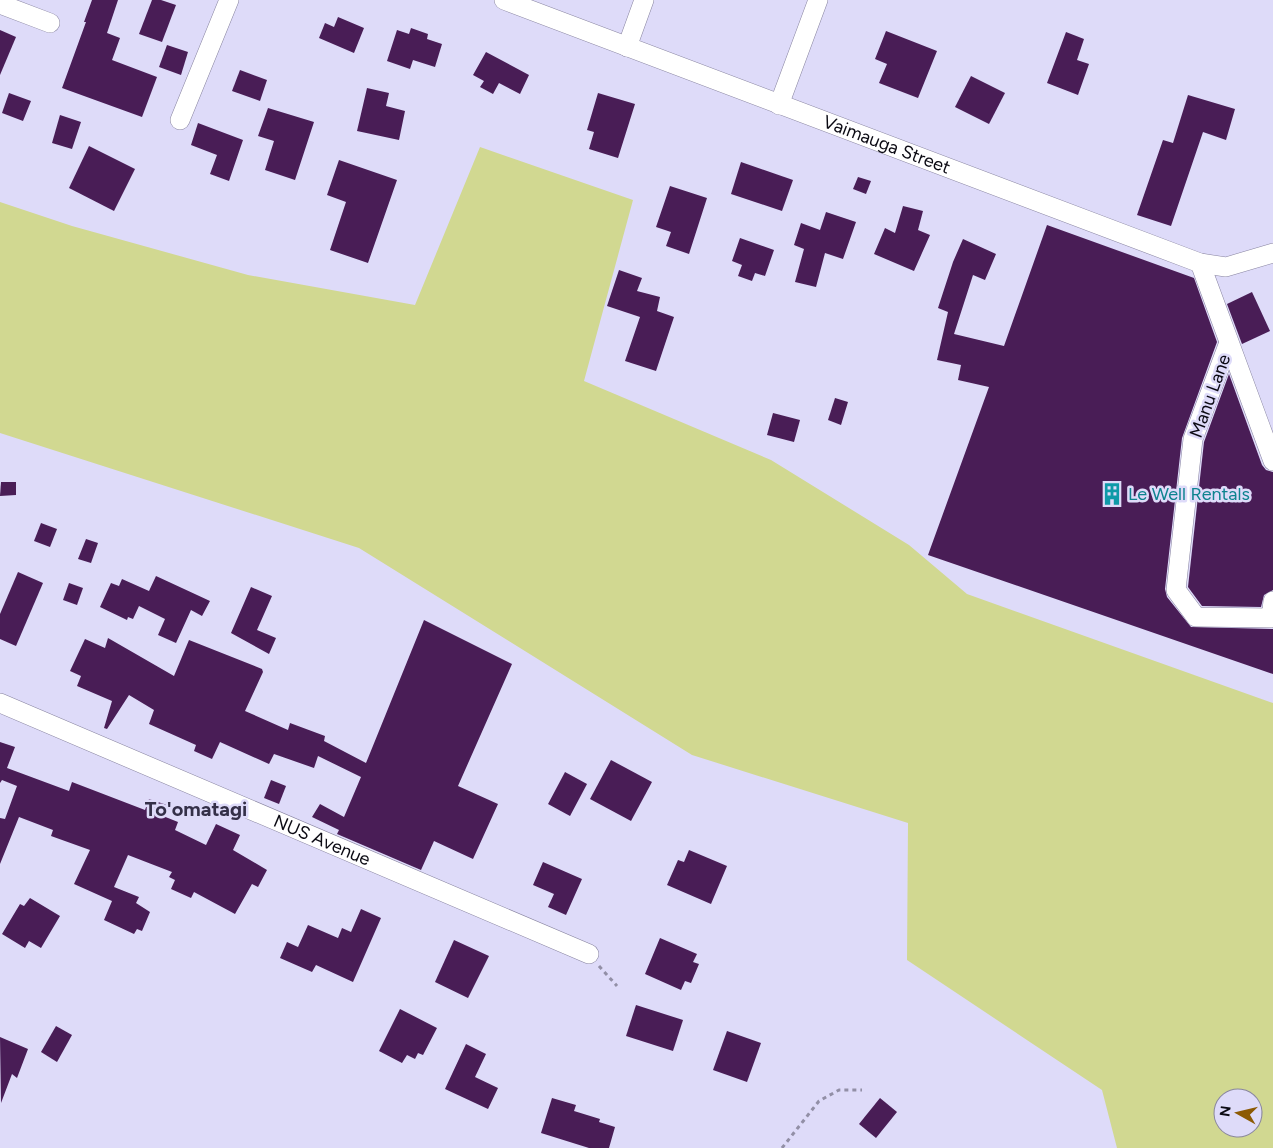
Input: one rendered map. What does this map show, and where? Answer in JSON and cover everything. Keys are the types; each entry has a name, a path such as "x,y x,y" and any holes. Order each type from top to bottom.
{"street":[{"path":"180,120 228,0"},
{"name":"Vaimauga Street","path":"504,0 1200,263 1226,267 1273,253"},
{"path":"627,47 644,0"},
{"path":"778,105 818,0"},
{"path":"0,4 50,23"},
{"name":"Manu Lane","path":"1200,263 1228,345 1273,461"},
{"name":"Manu Lane","path":"1228,345 1193,439 1176,590 1196,617 1271,618 1273,601"},
{"name":"NUS Avenue","path":"0,703 589,954"}],"path":[{"path":"589,954 617,986"},
{"path":"782,1148 819,1100 839,1090 862,1090"}],"green space":[{"path":"480,147 633,200 584,381 771,460 909,545 967,594 1273,703 1273,1148 1117,1148 1102,1090 907,960 908,823 692,755 359,548 0,433 0,202 72,226 248,275 415,305"}],"building":[{"path":"92,0 118,0 107,33 120,38 112,60 157,77 142,117 62,88"},
{"path":"152,0 161,0 176,5 162,42 139,34"},
{"path":"338,17 364,28 354,53 319,38 325,23 334,27"},
{"path":"411,28 428,34 427,39 442,44 435,67 413,60 410,69 387,61 397,30 409,34"},
{"path":"0,30 16,37 0,75"},
{"path":"886,31 937,51 918,98 879,83 887,64 875,59"},
{"path":"1066,32 1084,39 1077,60 1089,64 1078,95 1047,83"},
{"path":"167,45 188,52 181,75 159,67"},
{"path":"486,52 529,75 520,94 499,83 493,94 480,87 484,81 473,75"},
{"path":"240,70 267,80 260,101 232,91"},
{"path":"971,76 1005,93 989,124 955,107"},
{"path":"367,88 389,93 386,106 405,111 399,140 357,131"},
{"path":"9,93 31,101 23,121 2,113"},
{"path":"598,93 635,104 618,158 589,149 594,132 587,130"},
{"path":"1188,95 1235,109 1226,140 1203,132 1171,226 1137,215 1163,140 1173,143"},
{"path":"268,108 314,122 295,180 265,170 274,141 258,136"},
{"path":"60,115 81,122 72,149 52,143"},
{"path":"198,123 243,140 229,181 210,174 217,155 191,145"},
{"path":"89,146 135,169 114,211 69,188"},
{"path":"339,160 397,180 368,263 330,250 346,202 327,195"},
{"path":"741,162 793,180 782,211 731,194"},
{"path":"858,177 871,181 866,194 853,189"},
{"path":"670,186 707,198 689,254 666,246 671,232 656,227"},
{"path":"903,206 923,211 918,230 930,235 914,271 874,254 885,228 895,233"},
{"path":"826,212 856,222 843,259 825,253 816,287 795,282 804,249 794,245 801,223 820,230"},
{"name":"Le Well Rentals","path":"1047,225 1194,278 1217,342 1182,438 1165,589 1167,597 1191,627 1273,629 1273,674 928,555 989,387 958,380 961,365 937,360 948,312 938,308 953,262 963,239 996,254 985,280 973,275 954,334 1004,346"},
{"path":"740,238 774,250 765,276 755,273 752,281 738,276 742,265 732,261"},
{"path":"619,270 642,278 637,291 660,297 657,311 674,317 656,371 625,361 640,317 607,306"},
{"path":"1252,292 1270,331 1242,344 1227,304"},
{"path":"1229,374 1262,465 1266,470 1273,472 1273,590 1264,595 1261,607 1202,606 1188,587 1204,442"},
{"path":"835,398 848,402 841,425 828,420"},
{"path":"773,413 800,420 794,442 767,435"},
{"path":"1,482 16,482 16,495 0,496"},
{"path":"41,523 57,529 50,547 34,541"},
{"path":"86,539 98,543 91,563 78,559"},
{"path":"18,572 43,583 16,646 0,639 0,614"},
{"path":"156,576 210,601 202,616 191,610 176,643 158,635 165,619 139,606 133,619 128,617 127,620 100,607 111,583 119,586 122,579 149,591"},
{"path":"69,583 83,588 77,605 63,600"},
{"path":"251,587 272,596 257,630 276,638 269,654 231,633"},
{"path":"424,620 512,664 458,786 498,804 473,859 434,841 421,870 337,834 339,830 312,817 320,804 344,817 361,777 318,756 314,768 274,754 269,764 220,742 212,759 194,751 196,745 149,724 154,710 129,695 107,729 104,728 112,701 77,686 81,676 70,671 85,639 105,648 108,638 174,676 189,640 262,669 263,672 245,711 288,730 290,723 325,736 324,741 366,763"},
{"path":"0,742 15,747 7,768 69,791 72,782 145,810 149,799 167,805 163,816 178,822 175,830 206,845 216,824 240,835 233,850 267,870 258,887 252,884 235,914 194,892 191,898 171,889 175,880 169,877 172,872 128,855 114,887 139,897 136,903 150,912 142,931 137,929 134,934 104,920 112,901 74,884 90,850 51,836 53,830 19,817 0,864 0,818 5,819 17,786 2,780 0,783"},
{"path":"611,760 652,782 631,821 590,799"},
{"path":"565,772 587,784 570,816 548,804"},
{"path":"271,780 286,786 279,804 264,798"},
{"path":"689,850 727,866 711,904 667,885 678,860 684,862"},
{"path":"543,862 582,879 566,915 548,907 554,894 533,885"},
{"path":"30,898 60,916 41,948 29,941 25,948 2,934 20,904 24,906"},
{"path":"361,909 381,918 353,982 316,965 312,972 280,958 287,942 298,947 308,925 338,938 342,928 351,932"},
{"path":"660,938 697,954 693,962 699,964 691,983 685,981 681,990 645,974"},
{"path":"454,940 489,956 468,998 435,982"},
{"path":"636,1005 683,1020 673,1051 626,1036"},
{"path":"400,1009 437,1028 423,1055 418,1053 415,1059 407,1055 402,1063 379,1051"},
{"path":"56,1026 72,1035 57,1062 41,1052"},
{"path":"727,1031 761,1043 747,1082 713,1070"},
{"path":"0,1037 28,1049 17,1078 12,1074 1,1103"},
{"path":"466,1044 486,1054 475,1077 498,1088 488,1109 445,1089"},
{"path":"552,1098 576,1105 574,1111 600,1119 599,1122 615,1127 609,1148 589,1148 541,1133"},
{"path":"880,1098 897,1112 876,1138 859,1124"}],"place":[{"name":"Le Well Rentals","path":"1112,494"}],"district":[{"name":"To'omatagi","path":"196,809"}]}
